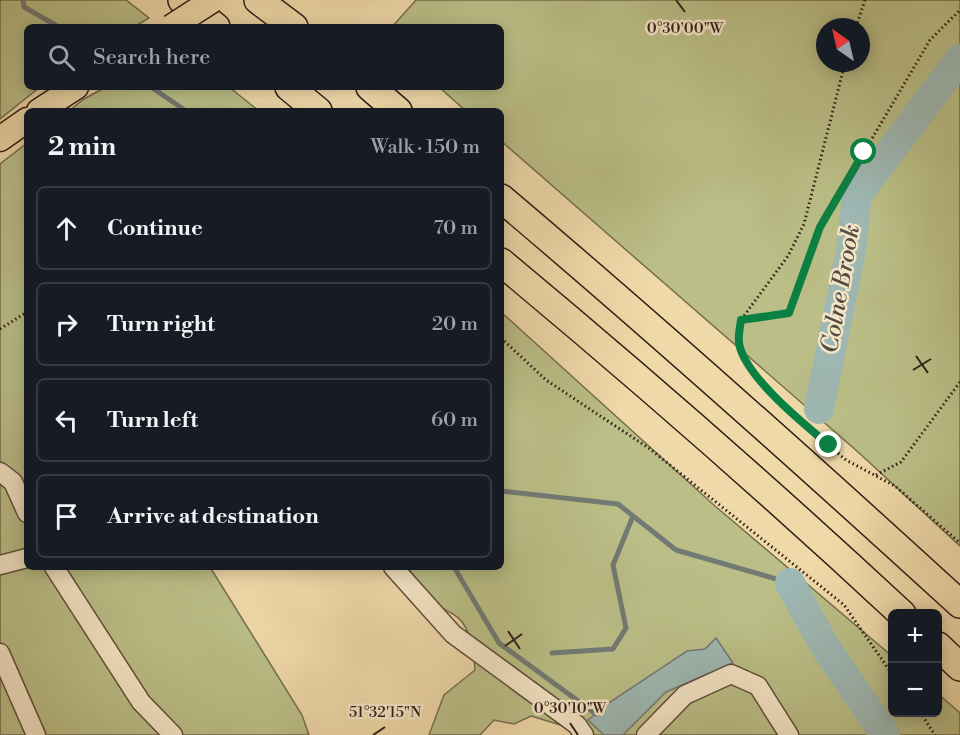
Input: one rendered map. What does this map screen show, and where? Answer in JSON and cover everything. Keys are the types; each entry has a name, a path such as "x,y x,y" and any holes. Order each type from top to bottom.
{"highway":[{"path":"182,0 212,24"},
{"path":"258,0 290,24"},
{"path":"293,90 314,108"},
{"path":"374,90 394,108"},
{"path":"504,201 622,300 960,604"},
{"path":"504,264 589,335 818,535 897,609"},
{"path":"942,650 960,667"}],"main road":[{"path":"176,24 213,0"},
{"path":"44,108 71,90"},
{"path":"0,139 24,122"}],"lane":[{"path":"0,472 13,482 24,506"},
{"path":"0,565 24,559"},
{"path":"56,570 141,702 173,735"},
{"path":"396,570 453,634 577,725 584,735"},
{"path":"0,654 36,735"},
{"path":"646,735 685,695 731,674 758,686 789,735"}],"path":[{"path":"859,18 865,0"},
{"path":"741,320 789,313 820,227 930,40 960,10"},
{"path":"843,72 804,224 788,256 741,320 739,344 749,366 776,399 846,460 895,486 960,543"},
{"path":"0,329 24,314"},
{"path":"504,341 546,380 650,449 844,605 888,668"},
{"path":"876,475 901,462 960,382"},
{"path":"923,717 936,735"}],"green space":[{"path":"0,0 126,0 149,18 139,24 24,24 24,90 36,90 0,119"},
{"path":"416,0 960,0 960,546 858,452 504,144 504,108 463,108 442,90 504,90 504,24 395,24"},
{"path":"100,90 233,90 255,108 73,108"},
{"path":"24,145 24,570 212,570 302,715 309,735 0,735 0,164"},
{"path":"504,315 715,506 888,653 888,717 942,717 942,697 960,713 960,735 572,735 567,727 531,716 514,724 494,720 480,735 429,735 444,695 475,670 474,655 464,624 426,596 410,570 504,570"}],"water":[{"path":"716,638 733,663 666,692 623,735 604,735 588,720 610,702 687,651 705,649"}],"waterway":[{"path":"23,0 24,7 54,24"},
{"name":"Colne Brook","path":"819,409 851,251 857,195 960,59"},
{"path":"155,90 182,108"},
{"path":"504,491 618,504 676,550 790,583"},
{"path":"552,653 613,649 626,628 613,565 633,516"},
{"path":"456,570 499,643 596,714"},
{"name":"Colne Brook","path":"790,583 824,645 885,735"}],"route":[{"path":"829,445 776,399 749,366 739,344 741,320 789,313 820,227 864,152"}]}
